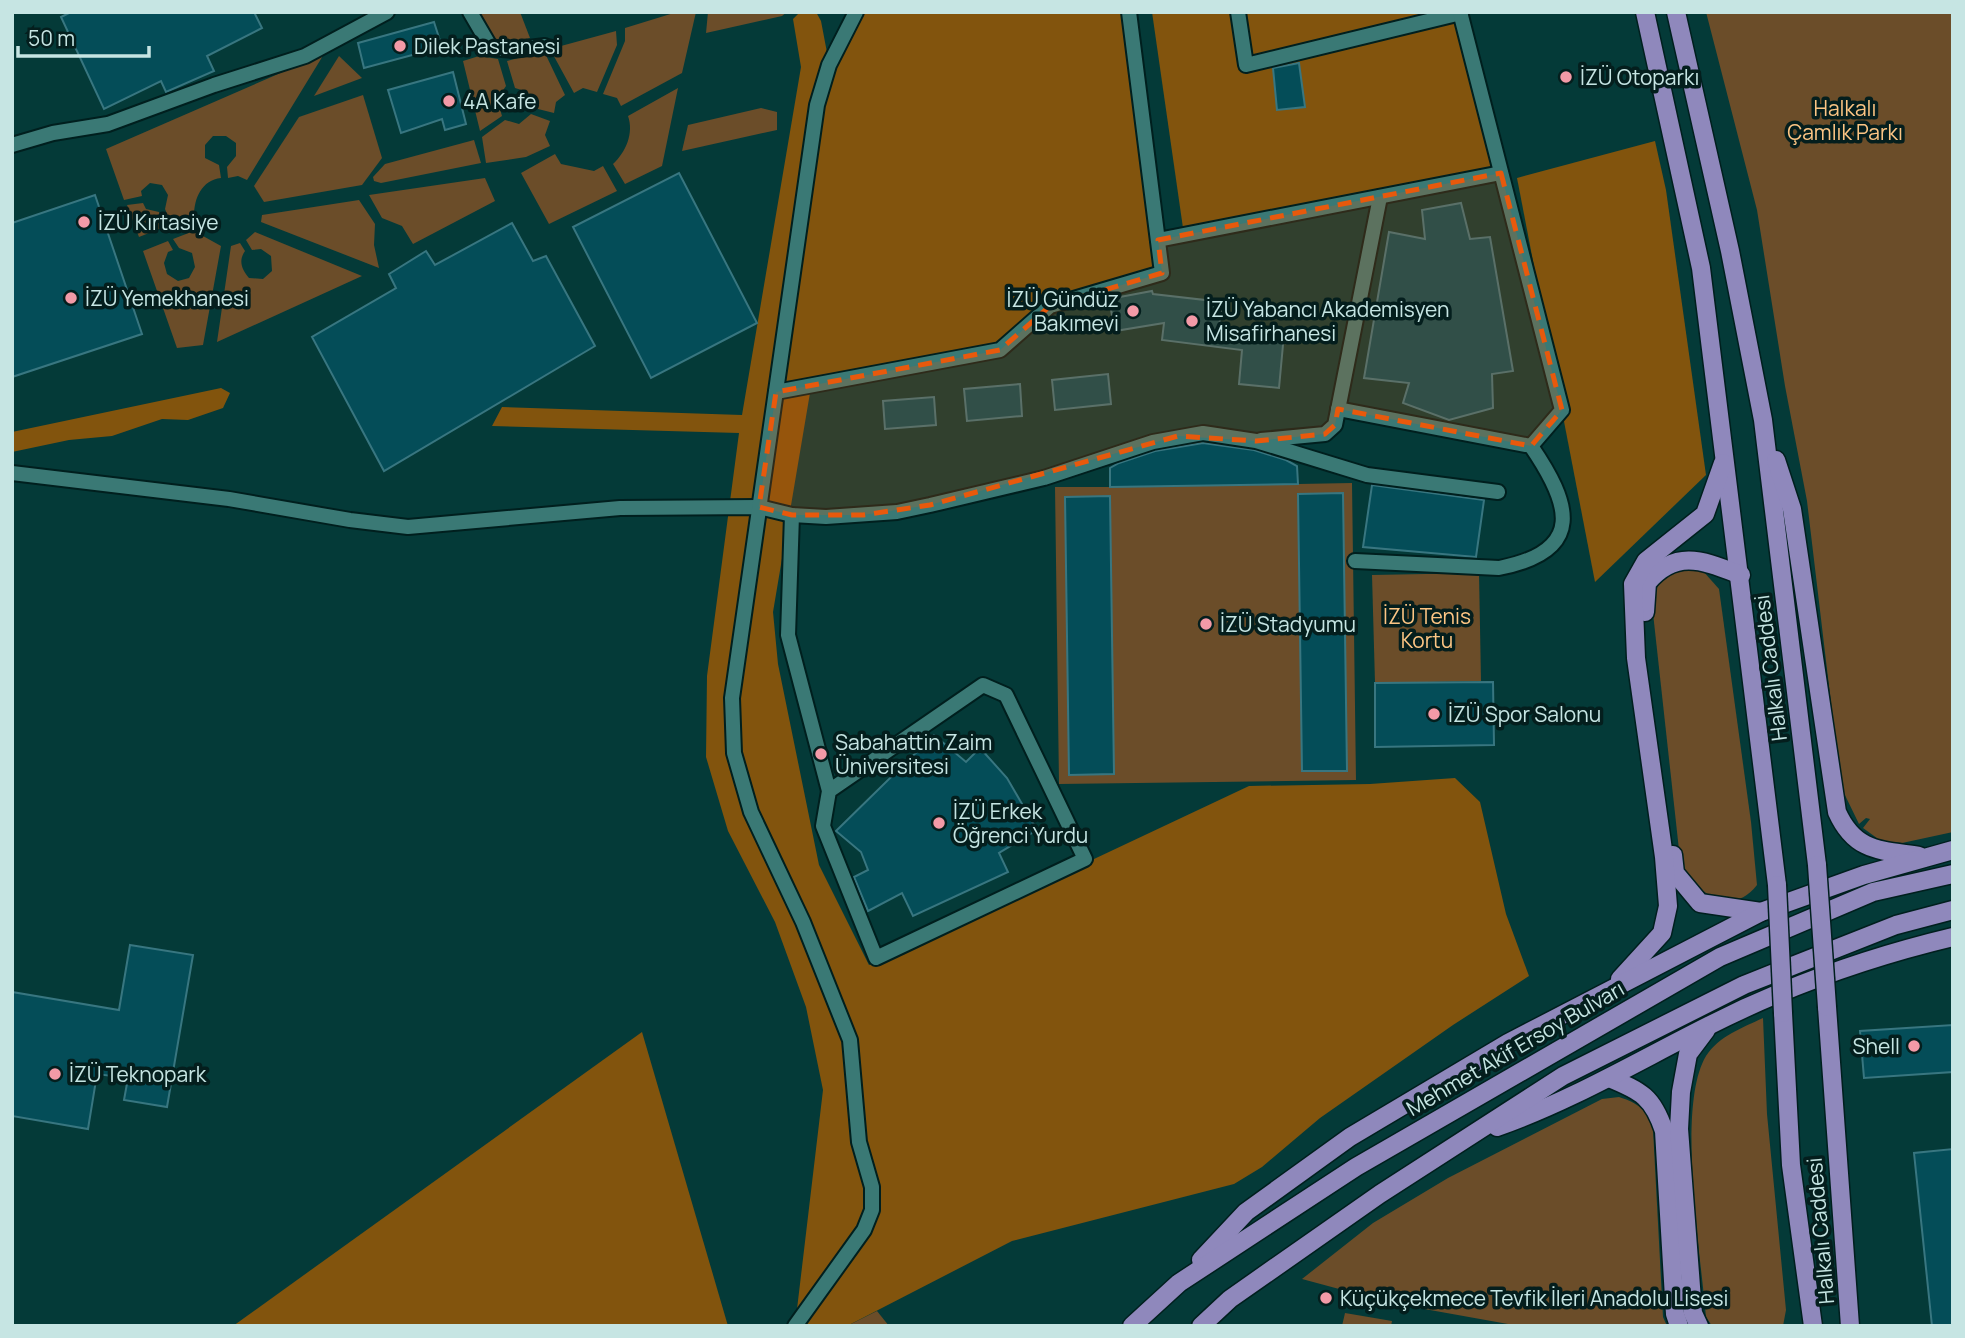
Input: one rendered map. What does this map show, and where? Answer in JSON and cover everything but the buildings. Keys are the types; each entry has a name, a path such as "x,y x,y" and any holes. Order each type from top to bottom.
{"main road":[{"name":"Halkalı Caddesi","path":"1645,12 1701,268 1726,456 1777,885 1791,1165 1812,1326"},
{"name":"Halkalı Caddesi","path":"1676,12 1725,225 1763,420 1817,865 1850,1326"},
{"path":"1763,420 1792,509 1837,812 1858,842 1868,848 1924,857"},
{"path":"1609,990 1662,933 1668,906 1664,857 1636,659 1633,584 1646,561 1705,514 1726,456"},
{"path":"1741,575 1700,559 1667,564 1659,569 1647,583 1645,636 1675,873 1700,903 1761,912"},
{"path":"1179,1283 1246,1212 1350,1137 1508,1043 1761,912 1864,875 1953,850"},
{"name":"Mehmet Akif Ersoy Bulvarı","path":"1132,1326 1179,1283 1356,1167 1720,957 1873,892 1953,874"},
{"path":"1201,1326 1230,1300 1380,1194 1563,1076 1744,985 1896,925 1953,910"},
{"path":"1467,1138 1543,1111 1710,1025 1838,971 1953,937"},
{"path":"1699,1326 1693,1313 1679,1129 1681,1092 1688,1054 1710,1025"},
{"path":"1609,1077 1637,1089 1656,1108 1664,1131 1675,1314 1679,1326"},
{"path":"1801,1326 1810,1305"}],"street":[{"path":"12,145 53,133 108,124 214,85 305,57 387,12"},
{"path":"470,12 491,48 512,50 545,46"},
{"path":"795,1326 864,1230 872,1210 872,1187 859,1142 850,1040 803,922 751,812 734,753 732,698 817,105 829,65 856,12"},
{"path":"776,392 1000,350 1049,306 1162,273 1129,12"},
{"path":"1238,12 1246,65 1460,13 1562,410 1531,446"},
{"path":"1158,240 1501,173"},
{"path":"1256,441 1325,435 1335,425 1380,197"},
{"path":"1338,409 1531,446 1552,476 1564,505 1564,521 1558,536 1547,548 1515,565 1499,568 1356,561"},
{"path":"12,473 229,499 408,527 620,508 759,508 792,515 863,515 930,505 1044,478 1178,436 1230,435 1367,475 1498,492"},
{"path":"792,515 788,635 829,791 823,827 876,958 1085,859 1006,695 983,685 829,791"}],"highlighted area":[{"path":"1501,173 1562,410 1531,446 1338,409 1335,425 1325,434 1256,441 1178,436 930,505 863,515 792,515 759,507 776,392 1000,350 1050,306 1162,273 1158,240"}],"green space":[{"path":"475,12 520,12 530,38 496,46"},
{"path":"677,12 696,12 682,73 621,106 617,98 603,94 625,41 625,28"},
{"path":"708,12 787,12 782,16 706,33"},
{"name":"Halkalı Çamlık Parkı","path":"1706,12 1953,12 1953,832 1902,843 1881,841 1863,828 1870,819 1866,818 1859,824 1841,787 1807,501 1785,386 1757,210"},
{"path":"616,31 617,45 597,92 583,88 574,93 550,49"},
{"path":"544,51 565,95 556,102 554,113 534,108 528,92 515,88 507,61"},
{"path":"324,54 247,180 238,176 228,178 227,167 236,156 236,143 226,136 213,136 205,145 205,158 219,165 221,178 209,182 200,191 194,216 171,224 165,209 168,195 162,185 150,183 141,191 142,196 124,200 106,149"},
{"path":"339,56 362,78 314,96"},
{"path":"479,56 498,59 506,86 497,99 502,116 480,131 463,61"},
{"path":"678,88 662,166 625,184 613,164 628,142 628,116"},
{"path":"363,95 382,158 362,185 264,202 254,186 299,117"},
{"path":"761,108 777,112 777,130 682,151 688,125"},
{"path":"531,114 550,121 545,135 550,146 526,157 486,163 482,137 505,120 519,124"},
{"path":"474,140 481,163 381,183 374,181 373,177 385,164"},
{"path":"555,154 561,164 594,171 603,166 617,191 549,224 521,173"},
{"path":"485,178 495,201 413,244 402,226 382,218 369,195"},
{"path":"359,200 375,224 374,245 379,268 261,222 262,215"},
{"path":"143,203 146,209 159,212 164,227 139,237 127,205"},
{"path":"199,229 203,236 221,246 203,345 177,348 143,251 168,241 173,250 168,252 164,263 167,274 178,281 189,278 195,267 192,253 179,248 173,239"},
{"path":"255,232 362,276 217,342 231,246 240,243 245,251 242,265 249,278 263,279 272,271 271,256 261,249 252,250 246,240"},
{"name":"İZÜ Stadyumu","path":"1203,440 1252,448 1297,466 1298,484 1352,483 1356,780 1059,784 1055,487 1110,487 1110,468 1155,450"},
{"path":"1692,568 1703,571 1719,589 1751,822 1757,885 1737,900 1726,901 1706,893 1681,868 1652,604 1660,583 1665,578 1676,571"},
{"name":"İZÜ Tenis Kortu","path":"1479,573 1481,681 1375,683 1372,575"},
{"path":"1763,1018 1767,1114 1786,1310 1783,1326 1712,1326 1706,1317 1693,1182 1691,1144 1697,1079 1706,1056 1717,1043"},
{"path":"1619,1097 1641,1108 1653,1129 1663,1317 1667,1326 1519,1326 1391,1303 1302,1279 1373,1223 1448,1178 1602,1099"},
{"path":"877,1311 889,1326 847,1326"},
{"path":"1345,1313 1392,1321 1391,1326 1342,1326"}],"shaded area":[{"path":"800,12 816,12 821,21 829,63 856,12 1129,12 1162,273 1050,306 1000,350 811,387 773,612 778,664 819,865 869,965 1249,786 1370,784 1455,778 1480,802 1506,914 1529,976 1453,1025 1320,1118 1262,1167 1234,1184 1012,1241 847,1326 795,1326 823,1090 806,1007 775,922 728,831 706,757 707,676 739,433 492,426 502,407 742,415 801,67 793,19"},
{"path":"1152,12 1460,12 1501,173 1184,235"},
{"path":"1655,141 1666,190 1706,475 1595,582 1517,178"},
{"path":"221,388 230,393 223,408 188,420 162,419 112,436 69,440 12,452 12,432"},
{"path":"642,1032 728,1326 233,1326"}],"place":[{"name":"Dilek Pastanesi","path":"400,46"},
{"name":"İZÜ Otoparkı","path":"1566,77"},
{"name":"4A Kafe","path":"449,101"},
{"name":"İZÜ Kırtasiye","path":"84,222"},
{"name":"İZÜ Yemekhanesi","path":"71,298"},
{"name":"İZÜ Gündüz Bakımevi","path":"1133,311"},
{"name":"İZÜ Yabancı Akademisyen Misafirhanesi","path":"1192,321"},
{"name":"İZÜ Stadyumu","path":"1206,624"},
{"name":"İZÜ Spor Salonu","path":"1434,714"},
{"name":"Sabahattin Zaim Üniversitesi","path":"821,754"},
{"name":"İZÜ Erkek Öğrenci Yurdu","path":"939,823"},
{"name":"Shell","path":"1914,1046"},
{"name":"İZÜ Teknopark","path":"55,1074"},
{"name":"Küçükçekmece Tevfik İleri Anadolu Lisesi","path":"1326,1298"}]}
